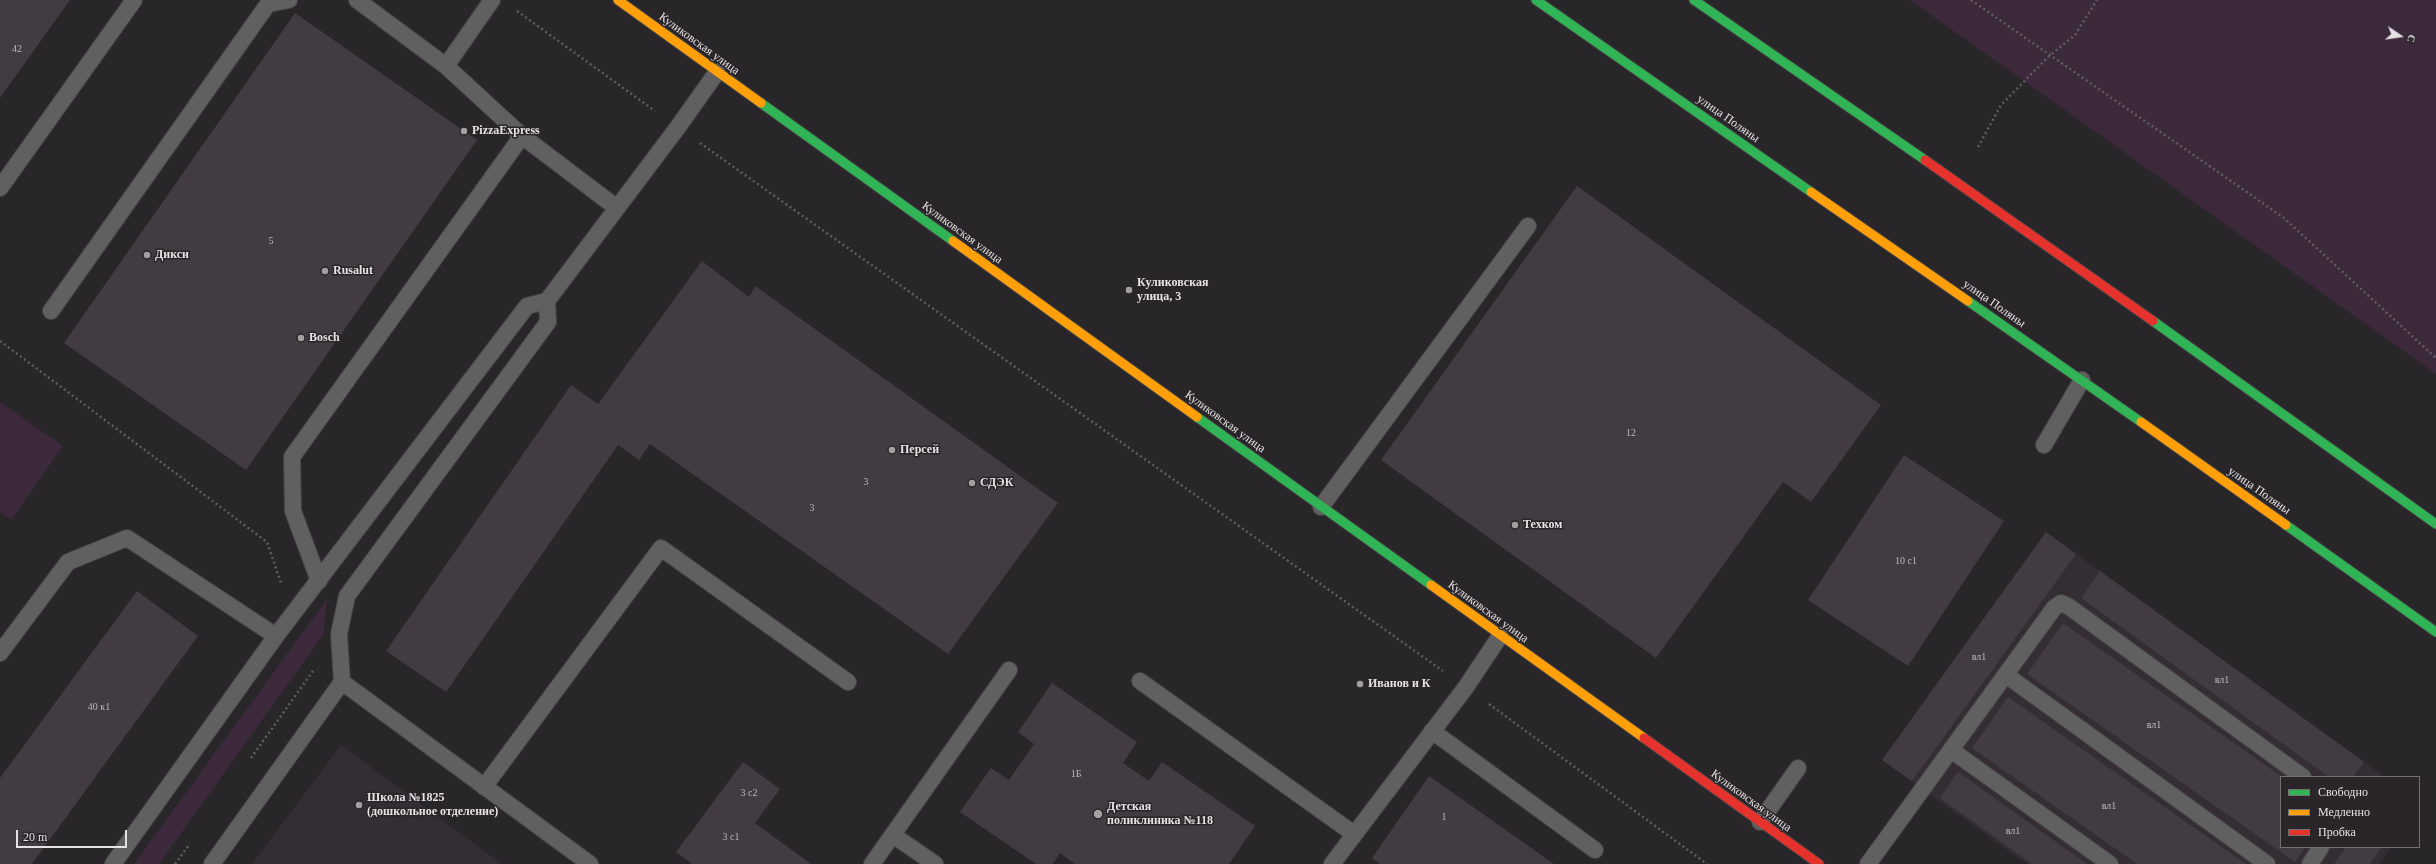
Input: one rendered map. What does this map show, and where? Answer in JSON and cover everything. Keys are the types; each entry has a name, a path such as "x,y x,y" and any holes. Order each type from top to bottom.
{"main road":[{"name":"Куликовская улица","path":"618,0 1500,636 1819,864"},
{"name":"улица Поляны","path":"1536,0 2082,380 2436,632"},
{"path":"1694,0 2001,212 2436,524"}],"lane":[{"path":"0,188 134,0"},
{"path":"51,312 268,4 289,0"},
{"path":"446,66 492,0"},
{"path":"366,3 446,66 522,136 617,208"},
{"path":"113,864 276,636 527,306 547,301 678,127 717,72"},
{"path":"319,581 293,511 292,457 522,136"},
{"path":"1321,507 1528,226"},
{"path":"212,864 342,682 339,634 347,596 548,322 547,301"},
{"path":"2044,445 2082,380"},
{"path":"0,653 68,562 128,538 276,636"},
{"path":"484,786 661,548 848,682"},
{"path":"1868,864 2054,608 2061,604 2068,606 2302,776"},
{"path":"1332,864 1466,687 1500,636"},
{"path":"872,864 1009,670"},
{"path":"2006,674 2267,864"},
{"path":"342,682 590,864"},
{"path":"1140,682 1354,834"},
{"path":"1432,731 1595,850"},
{"path":"1951,750 2110,864"},
{"path":"1760,822 1798,768"},
{"path":"892,835 935,864"},
{"path":"2310,864 2320,848"}],"path":[{"path":"1971,0 2049,56 2284,218 2436,358"},
{"path":"1978,147 2000,104 2049,56 2075,34 2097,0"},
{"path":"514,9 1466,687 1707,864"},
{"path":"0,341 267,542 292,616"},
{"path":"248,762 339,634"},
{"path":"175,864 193,838"}],"shaded area":[{"path":"1910,0 2436,0 2436,374"},
{"path":"0,402 63,446 11,520 0,512"},
{"path":"2046,532 2384,776 2280,776 2280,848 2390,848 2379,864 2027,864 1882,760"},
{"path":"327,599 323,635 159,864 134,864"},
{"name":"Школа №1825 (дошкольное отделение)","path":"341,745 502,864 252,864"}],"building":[{"path":"0,0 70,0 0,98"},
{"path":"295,13 477,140 246,470 64,343"},
{"path":"1577,186 1881,405 1811,502 1783,482 1656,658 1381,460"},
{"path":"702,261 749,297 755,286 1058,503 948,654 650,444 639,460 618,445 446,692 386,651 571,385 598,404"},
{"path":"1904,455 2004,521 1908,666 1808,600"},
{"path":"2046,532 2076,554 1912,781 1882,760"},
{"path":"2100,571 2364,762 2354,776 2328,776 2081,598"},
{"path":"137,591 198,636 32,864 0,864 0,778"},
{"path":"2063,623 2281,776 2280,848 2304,848 2295,862 2027,674"},
{"path":"1052,683 1137,742 1123,763 1149,781 1162,762 1255,826 1229,864 1075,864 1060,853 1053,864 1036,864 960,812 991,768 1009,780 1034,744 1018,732"},
{"path":"2008,697 2246,864 2137,864 1972,748"},
{"path":"743,762 780,789 755,823 811,864 692,864 676,852"},
{"path":"1958,772 2087,864 2032,864 1940,798"},
{"path":"1429,776 1554,864 1380,864 1372,858"},
{"path":"2345,848 2381,848 2370,864 2334,864"}],"traffic: fast":[{"path":"1536,0 1811,192"},
{"path":"1694,0 1925,160"},
{"path":"761,103 953,241"},
{"path":"1968,301 2141,422"},
{"path":"2153,321 2436,524"},
{"path":"1197,417 1431,585"},
{"path":"2286,525 2436,632"}],"traffic: slow":[{"path":"618,0 761,103"},
{"path":"1811,192 1968,301"},
{"path":"953,241 1197,417"},
{"path":"2141,422 2286,525"},
{"path":"1431,585 1644,738"}],"traffic: jam":[{"path":"1925,160 2153,321"},
{"path":"1644,738 1819,864"}],"place":[{"name":"PizzaExpress","path":"464,131"},
{"name":"Дикси","path":"147,255"},
{"name":"Rusalut","path":"325,271"},
{"name":"Куликовская улица, 3","path":"1129,290"},
{"name":"Bosch","path":"301,338"},
{"name":"Персей","path":"892,450"},
{"name":"СДЭК","path":"972,483"},
{"name":"Техком","path":"1515,525"},
{"name":"Иванов и К","path":"1360,684"},
{"name":"Школа №1825 (дошкольное отделение)","path":"359,805"},
{"name":"Детская поликлиника №118","path":"1098,814"}]}
